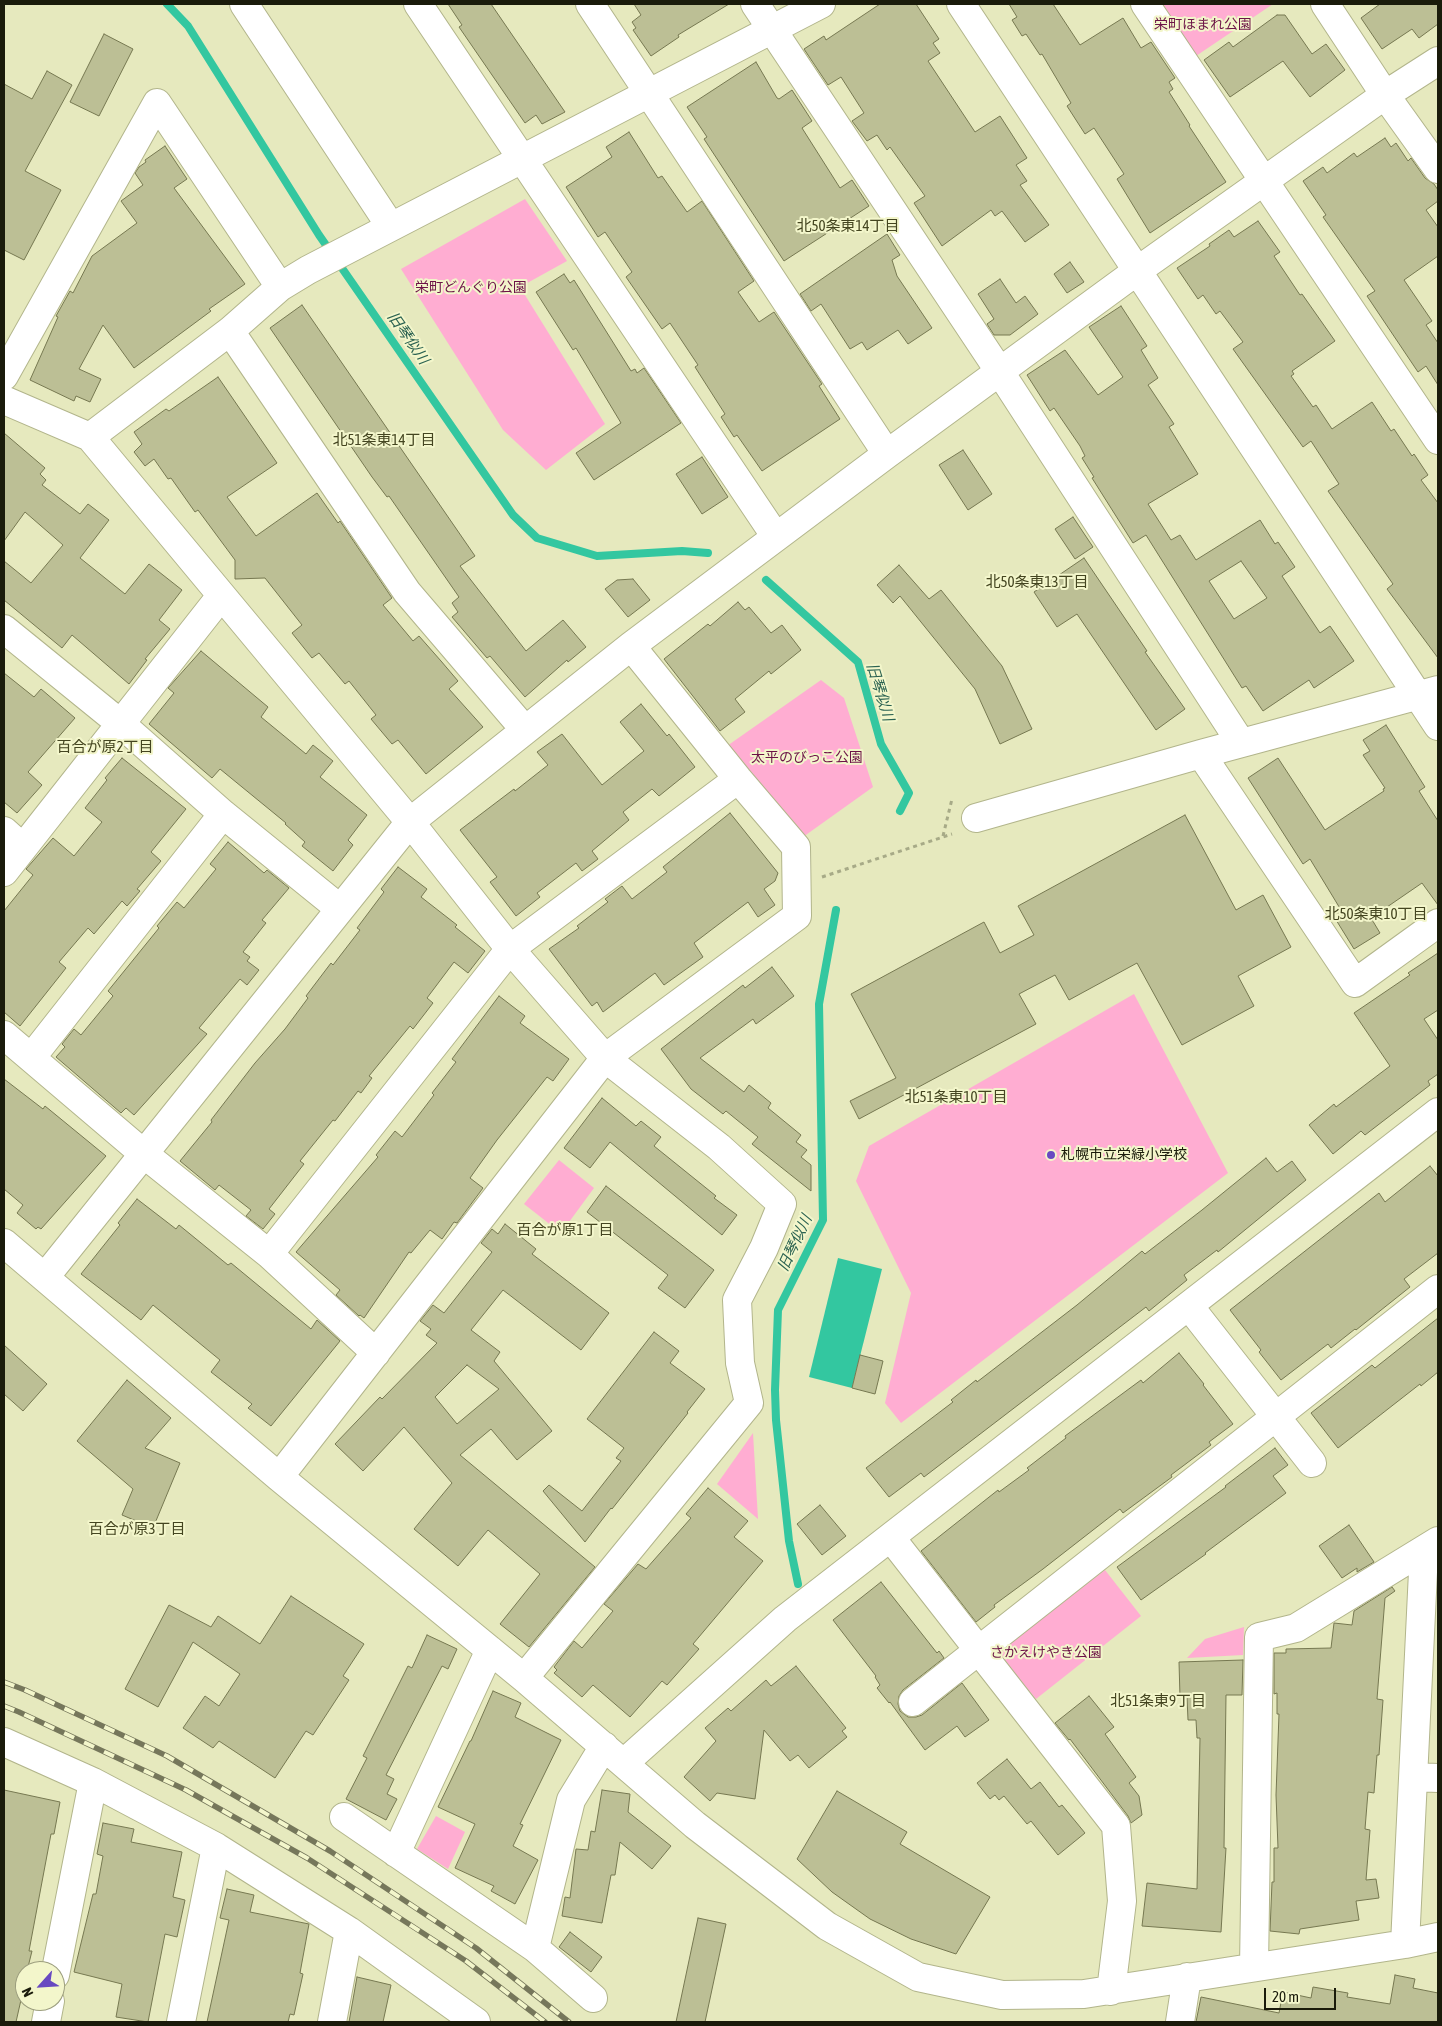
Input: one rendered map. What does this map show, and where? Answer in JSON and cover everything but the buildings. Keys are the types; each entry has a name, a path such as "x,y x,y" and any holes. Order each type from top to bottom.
{"street":[{"path":"244,4 391,227"},
{"path":"418,4 776,537"},
{"path":"590,4 887,454"},
{"path":"755,4 1000,372 1241,743"},
{"path":"90,437 230,331 280,287 308,270 821,4"},
{"path":"961,4 1137,271 1428,693 1438,726"},
{"path":"1145,4 1438,440"},
{"path":"1325,4 1438,169"},
{"path":"45,1277 339,908 410,822 631,646 887,454 1137,271 1386,95 1438,61"},
{"path":"4,376 157,103 280,287"},
{"path":"230,331 407,592 525,730"},
{"path":"4,400 90,437 410,822 510,949 605,1058 719,1147 782,1204 764,1248 737,1300 740,1362 749,1403 524,1678"},
{"path":"4,872 13,839 121,724 221,596"},
{"path":"4,629 121,724 223,814 339,908"},
{"path":"279,1477 605,1058 797,916 796,847 738,779 631,646"},
{"path":"976,818 1201,754 1428,693"},
{"path":"1201,754 1355,983 1438,923"},
{"path":"269,1254 510,949 738,779"},
{"path":"31,1058 223,814"},
{"path":"4,1035 144,1154 269,1254 376,1353"},
{"path":"535,1948 571,1800 614,1754 785,1619 1190,1306 1436,1119"},
{"path":"4,1243 279,1477 524,1678 695,1825 827,1926 918,1977 1002,1995 1084,1994 1405,1944 1438,1937"},
{"path":"913,1702 1438,1289"},
{"path":"1190,1306 1312,1463"},
{"path":"891,1538 1116,1826 1122,1901 1111,1991"},
{"path":"1405,1944 1426,1778 1431,1546"},
{"path":"1254,1967 1259,1636 1296,1628 1431,1546"},
{"path":"396,1853 490,1650"},
{"path":"4,1742 93,1782 216,1847 349,1931 476,2022"},
{"path":"58,1961 93,1782"},
{"path":"344,1817 535,1948 593,1998"},
{"path":"181,2022 216,1847"},
{"path":"332,2022 349,1931"},
{"path":"1180,2022 1188,1977"}],"path":[{"path":"942,837 952,799"},
{"path":"798,886 952,834"}],"green space":[{"name":"栄町ほまれ公園","path":"1163,4 1273,4 1196,56"},
{"name":"栄町どんぐり公園","path":"525,199 567,261 520,287 605,424 546,470 503,430 401,269"},
{"name":"太平のびっこ公園","path":"821,680 844,698 873,787 803,837 727,746"},
{"path":"1134,994 1228,1173 901,1423 885,1403 911,1293 856,1181 869,1146"},
{"path":"559,1160 594,1188 561,1233 524,1204"},
{"path":"753,1433 758,1519 717,1484"},
{"name":"さかえけやき公園","path":"1105,1570 1141,1616 1036,1699 1001,1657 1003,1648"},
{"path":"1244,1627 1243,1655 1187,1658 1205,1639"},
{"path":"436,1816 465,1832 448,1869 417,1849"}],"shaded area":[{"path":"838,1258 882,1269 852,1388 809,1377"}],"waterway":[{"name":"旧琴似川","path":"167,4 188,26 319,235 513,515 537,538 597,556 682,551 708,553"},
{"name":"旧琴似川","path":"766,580 858,662 881,744 909,793 900,811"},
{"name":"旧琴似川","path":"798,1584 789,1541 776,1420 775,1390 778,1310 823,1220 819,1004 836,910"}],"railway":[{"path":"4,1682 167,1756 330,1851 476,1948 569,2022"},
{"path":"4,1706 186,1790 307,1858 466,1961 545,2022"}],"place":[{"name":"札幌市立栄緑小学校","path":"1051,1155"}],"district":[{"name":"北50条東14丁目","path":"848,226"},
{"name":"北51条東14丁目","path":"384,440"},
{"name":"北50条東13丁目","path":"1037,582"},
{"name":"百合が原2丁目","path":"105,747"},
{"name":"北50条東10丁目","path":"1376,914"},
{"name":"北51条東10丁目","path":"956,1097"},
{"name":"百合が原1丁目","path":"565,1230"},
{"name":"百合が原3丁目","path":"137,1529"},
{"name":"北51条東9丁目","path":"1158,1701"}]}
